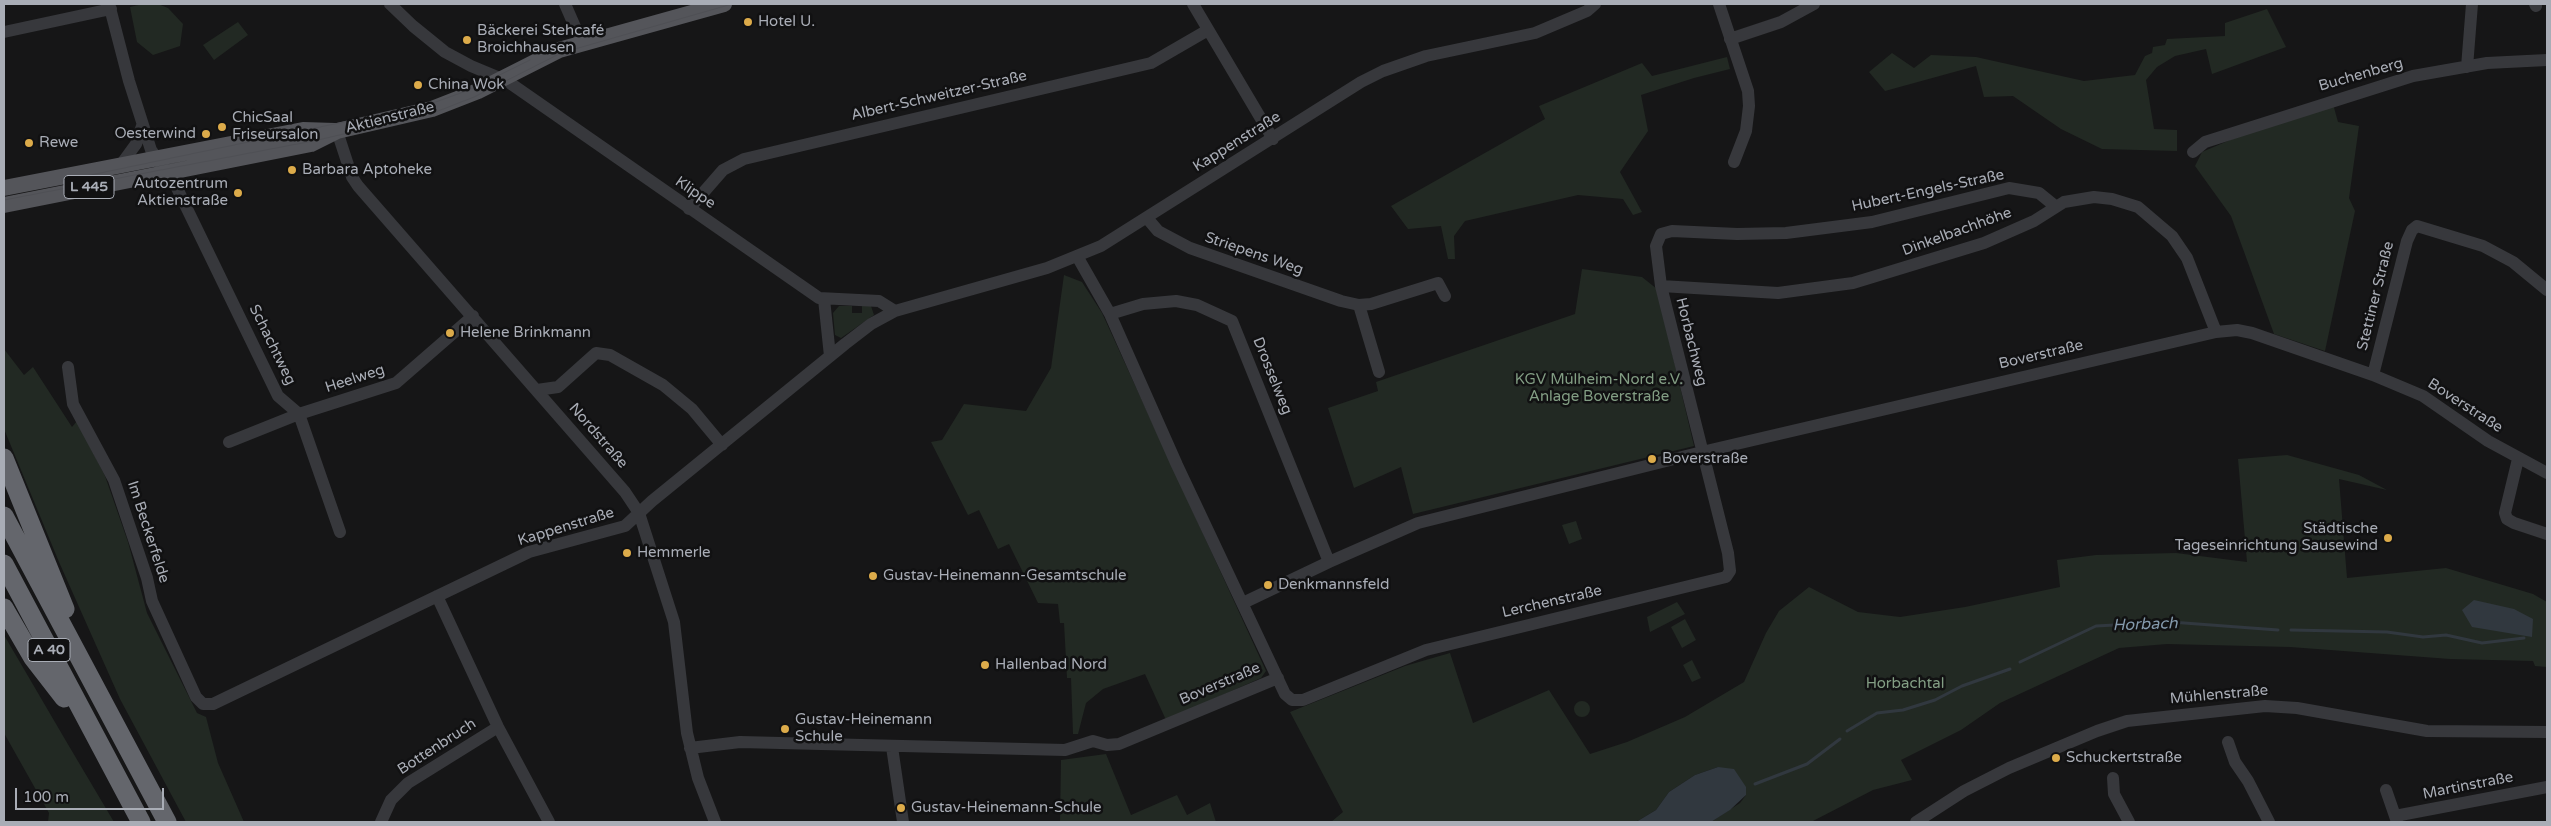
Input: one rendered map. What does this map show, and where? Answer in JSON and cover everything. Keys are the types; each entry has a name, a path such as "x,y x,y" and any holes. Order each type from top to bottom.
{"highway":[{"path":"4,458 93,685"},
{"name":"A 40","path":"4,516 167,822"},
{"name":"A 40","path":"4,564 141,822"},
{"path":"4,608 33,658 94,736"}],"main road":[{"name":"Aktienstraße","path":"4,205 311,144 337,131 432,109 478,91 538,59 582,43 724,4"},
{"name":"Aktienstraße","path":"4,188 303,130 337,131"}],"street":[{"name":"Klippe","path":"390,4 412,26 446,52 471,66 502,78 689,209 819,298 824,299"},
{"path":"565,4 582,43"},
{"path":"1193,4 1273,139"},
{"name":"Kappenstraße","path":"203,704 213,704 529,552 625,526 830,356 871,324 895,311 1047,268 1111,241 1362,82 1388,69 1426,56 1527,36 1587,11 1595,4"},
{"path":"1719,4 1748,92 1749,106 1743,143 1734,162"},
{"path":"1730,39 1781,22 1814,4"},
{"path":"2467,67 2472,4"},
{"path":"4,32 110,6"},
{"name":"Schachtweg","path":"110,6 142,126 156,159 175,184 204,240 278,396 300,414"},
{"name":"Albert-Schweitzer-Straße","path":"689,209 723,170 744,160 1151,63 1208,30"},
{"name":"Buchenberg","path":"2193,152 2205,142 2413,76 2508,61 2547,60"},
{"path":"120,166 136,144 142,126"},
{"name":"Nordstraße","path":"337,131 352,177 358,186 537,390 628,496 639,513 674,622 682,700 690,748 700,785 715,822"},
{"name":"Hubert-Engels-Straße","path":"1657,239 1668,231 1736,234 1786,233 1872,222 2009,188 2039,194 2055,206"},
{"name":"Dinkelbachhöhe","path":"1661,286 1778,293 1853,283 1984,243 2034,221 2055,206 2076,198 2112,199 2138,207 2156,220 2183,250 2216,332"},
{"name":"Striepens Weg","path":"1147,218 1158,230 1190,248 1318,294 1359,305 1371,304 1438,283 1444,296"},
{"name":"Stettiner Straße","path":"2373,375 2407,242 2412,230 2417,226 2483,246 2513,262 2547,290"},
{"name":"Horbachweg","path":"1657,239 1656,246 1661,286 1702,452"},
{"path":"1077,256 1110,314 1177,464 1243,603"},
{"path":"830,356 824,299 879,301 895,311"},
{"name":"Drosselweg","path":"1110,314 1143,304 1176,302 1197,305 1232,321 1329,562"},
{"path":"1359,305 1379,372"},
{"name":"Heelweg","path":"229,442 300,414 396,383 473,316"},
{"name":"Boverstraße","path":"690,748 740,742 1064,750 1093,741 1106,745 1120,744 1278,678 1243,603 1329,562 1418,523 1702,452 2216,332 2237,330 2252,333 2373,375 2423,396 2518,459 2547,473"},
{"path":"537,390 558,387 596,353 610,355 663,386 692,410 722,445"},
{"name":"Im Beckerfelde","path":"68,367 73,404 114,480 147,578 152,601 196,698 203,704"},
{"path":"554,410 558,387"},
{"path":"300,414 340,532"},
{"name":"Lerchenstraße","path":"1278,678 1285,694 1292,700 1304,700 1426,650 1722,580 1726,577 1730,566 1702,452"},
{"path":"2518,459 2505,513 2507,519 2547,534"},
{"name":"Bottenbruch","path":"437,596 498,727 549,822"},
{"name":"Mühlenstraße","path":"1916,822 1964,791 2009,768 2097,730 2127,721 2265,706 2297,708 2427,731 2547,732"},
{"name":"Bottenbruch","path":"381,822 391,800 408,784 498,727"},
{"path":"2228,742 2235,762 2248,781 2269,822"},
{"path":"892,747 903,822"},
{"path":"2112,778 2114,794 2129,822"},
{"name":"Martinstraße","path":"2386,790 2396,819 2547,787"}],"green space":[{"path":"143,4 158,4 168,8 183,24 180,46 153,55 137,42 130,7"},
{"path":"2267,9 2286,47 2212,74 2206,49 2175,56 2157,67 2146,80 2154,129 2177,130 2177,151 2102,149 2061,129 2013,96 1984,97 1976,66 1885,91 1869,72 1892,53 1914,68 1931,55 1976,57 2084,81 2135,75 2145,56 2152,53 2153,47 2165,45 2167,39 2225,36 2225,23"},
{"path":"238,22 248,35 214,60 203,45"},
{"path":"1727,57 1730,69 1641,95 1648,131 1620,172 1642,212 1633,215 1623,199 1578,195 1465,221 1454,236 1455,259 1448,259 1441,226 1408,229 1391,206 1545,119 1539,106 1642,63 1652,76"},
{"path":"2333,104 2338,122 2359,126 2349,198 2355,211 2325,351 2274,334 2231,216 2195,166 2202,152 2244,134"},
{"name":"KGV Mülheim-Nord e.V. Anlage Boverstraße","path":"1582,269 1642,277 1657,289 1694,446 1413,514 1401,467 1354,488 1328,408 1378,391 1376,382 1575,314"},
{"path":"1064,275 1082,282 1102,313 1266,671 1261,678 1166,720 1145,674 1103,689 1086,703 1078,734 1073,734 1071,678 1067,678 1064,623 1060,623 1058,604 1038,603 1009,544 998,549 979,510 968,515 931,442 942,440 964,404 1026,411 1051,368"},
{"path":"839,306 852,306 852,313 862,313 862,306 871,306 874,315 841,338 835,335 833,313"},
{"path":"4,349 24,375 33,367 72,427 77,421 105,476 128,542 147,613 197,713 206,717 218,763 244,822 186,822 120,699 59,562 4,429"},
{"name":"Horbachtal","path":"2287,455 2359,475 2387,490 2339,479 2347,578 2446,568 2533,594 2547,602 2547,667 2535,666 2533,661 2450,659 2290,647 2167,644 2119,648 2000,703 1961,730 1901,760 1912,780 1873,790 1811,822 1711,822 1740,803 1746,795 1718,767 1695,775 1669,792 1656,810 1636,822 1331,822 1343,812 1290,712 1405,666 1450,653 1473,723 1549,690 1590,754 1627,742 1685,717 1744,682 1766,633 1779,611 1809,587 1858,612 1900,617 1965,607 2060,587 2057,560 2096,555 2176,553 2247,562 2238,459"},
{"path":"1576,521 1582,539 1569,544 1562,525"},
{"path":"1677,602 1685,614 1650,632 1647,617"},
{"path":"1685,619 1696,640 1682,648 1671,627"},
{"path":"4,635 114,822 48,822 49,813 4,733"},
{"path":"1692,660 1701,678 1692,682 1683,665"},
{"path":"1582,701 1590,709 1582,717 1574,709"},
{"path":"1106,754 1131,815 1177,795 1187,815 1210,803 1216,822 1060,822 1061,760"}],"shaded area":[{"path":"2474,600 2514,609 2533,619 2532,637 2472,627 2462,610"},
{"path":"1718,767 1734,769 1746,787 1746,795 1730,810 1711,822 1636,822 1656,810 1669,792 1695,775"}],"waterway":[{"name":"Horbach","path":"2020,662 2096,626 2171,622 2278,630"},
{"name":"Horbach","path":"2291,630 2387,632 2423,637 2446,635 2482,643 2524,638"},
{"name":"Horbach","path":"1847,731 1877,713 1903,710 1935,700 1962,686 2010,669"},
{"name":"Horbach","path":"1755,784 1807,764 1840,739"}],"tram line":[{"path":"4,200 318,140 433,113 474,97 561,53 732,4"},
{"path":"62,181 430,104 469,90 530,60"}],"place":[{"name":"Hotel U.","path":"748,22"},
{"name":"Bäckerei Stehcafé Broichhausen","path":"467,40"},
{"name":"China Wok","path":"418,85"},
{"name":"ChicSaal Friseursalon","path":"222,127"},
{"name":"Oesterwind","path":"206,134"},
{"name":"Rewe","path":"29,143"},
{"name":"Barbara Aptoheke","path":"292,170"},
{"name":"Autozentrum Aktienstraße","path":"238,193"},
{"name":"Helene Brinkmann","path":"450,333"},
{"name":"Boverstraße","path":"1652,459"},
{"name":"Städtische Tageseinrichtung Sausewind","path":"2388,538"},
{"name":"Hemmerle","path":"627,553"},
{"name":"Gustav-Heinemann-Gesamtschule","path":"873,576"},
{"name":"Denkmannsfeld","path":"1268,585"},
{"name":"Hallenbad Nord","path":"985,665"},
{"name":"Gustav-Heinemann Schule","path":"785,729"},
{"name":"Schuckertstraße","path":"2056,758"},
{"name":"Gustav-Heinemann-Schule","path":"901,808"}]}
